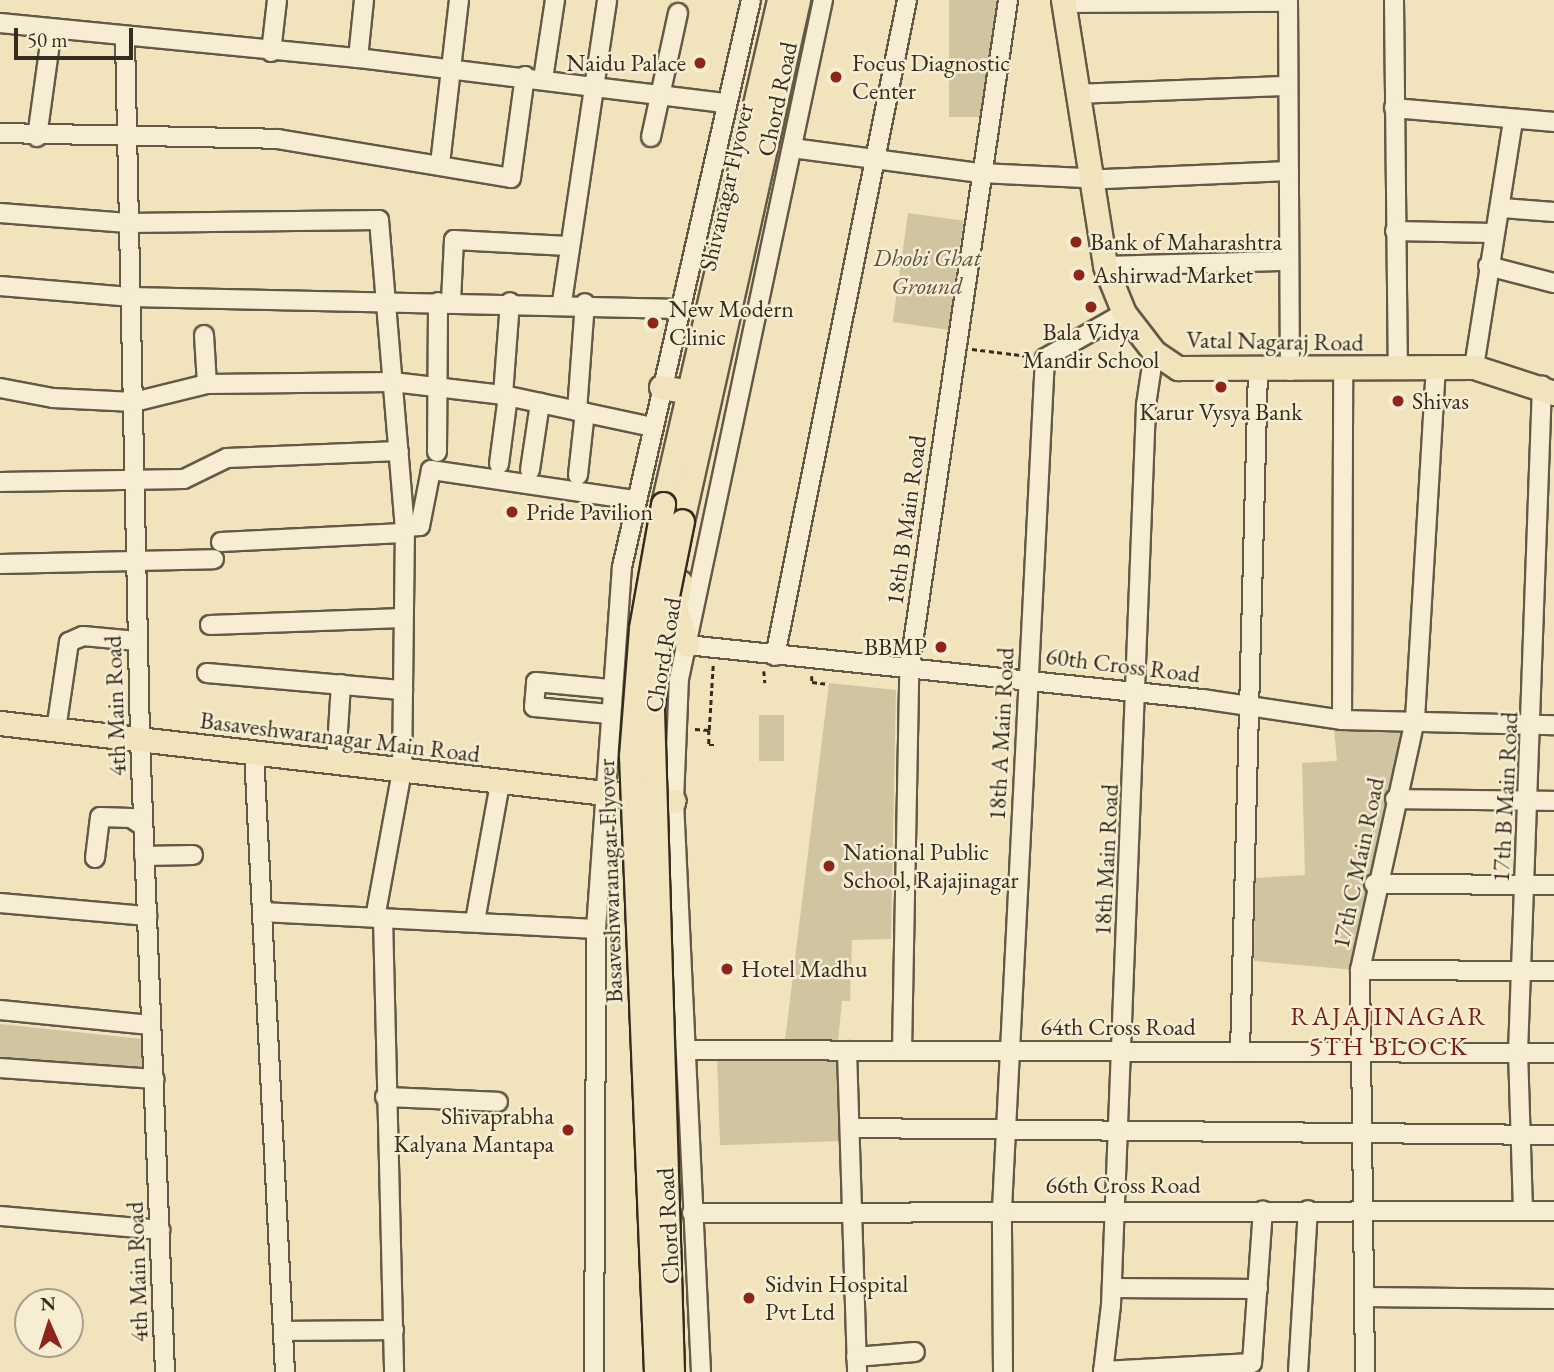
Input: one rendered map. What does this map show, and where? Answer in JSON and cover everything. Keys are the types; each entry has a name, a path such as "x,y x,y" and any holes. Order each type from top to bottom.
{"main road":[{"name":"Shivanagar Flyover","path":"701,427 741,188 779,0"},
{"name":"Shivanagar Flyover","path":"688,392 741,188 798,0"},
{"name":"Vatal Nagaraj Road","path":"1063,2 1105,266 1124,313 1154,352 1178,368 1290,371 1474,367 1548,389"},
{"path":"661,387 688,392"},
{"name":"Basaveshwaranagar Flyover","path":"656,1372 631,756 641,628 663,504 688,392"},
{"path":"687,645 675,607 700,484 701,427"},
{"name":"Basaveshwaranagar Flyover","path":"672,1372 652,709 682,521 701,427"},
{"name":"Basaveshwaranagar Main Road","path":"0,723 254,752 607,798 674,801"}],"street":[{"path":"271,52 277,0"},
{"path":"358,58 364,0"},
{"path":"440,164 459,0"},
{"path":"543,79 555,0"},
{"path":"562,302 591,85 607,0"},
{"name":"Chord Road","path":"594,1372 596,929 607,798 610,689 635,500 681,309 723,103 751,0"},
{"name":"Chord Road","path":"701,1372 683,1049 674,801 679,679 823,0"},
{"path":"770,664 907,0"},
{"name":"18th B Main Road","path":"902,1051 909,670 979,173 1008,0"},
{"path":"1394,0 1398,367"},
{"path":"1063,2 1287,1 1290,371"},
{"path":"651,137 658,94 678,13"},
{"path":"0,23 125,38 453,68 723,103"},
{"path":"37,137 52,29"},
{"name":"4th Main Road","path":"125,38 137,641 164,1372"},
{"path":"0,133 37,137 278,139 511,178 525,76"},
{"path":"1077,94 1288,86"},
{"path":"1394,108 1554,122"},
{"path":"1474,367 1492,233 1502,208 1513,120"},
{"path":"792,148 979,173 1089,178 1289,171"},
{"path":"1502,208 1554,212"},
{"path":"0,213 128,223 379,220 404,530 402,771 379,918 394,1372"},
{"path":"1395,231 1492,233"},
{"path":"437,452 435,389 454,240 568,246"},
{"path":"1105,266 1289,261"},
{"path":"1488,266 1554,283"},
{"path":"0,286 130,297 385,298 562,302 681,309"},
{"path":"499,464 506,395 510,302"},
{"path":"578,475 585,303"},
{"path":"1045,358 1124,313"},
{"path":"204,335 207,384"},
{"name":"18th Main Road","path":"1102,1372 1112,1287 1140,693 1146,405 1154,352"},
{"name":"18th A Main Road","path":"1003,1372 1002,1209 1045,358"},
{"name":"17th C Main Road","path":"1365,1372 1360,970 1374,884 1415,719 1436,366"},
{"path":"1240,1052 1258,370"},
{"path":"1342,720 1343,370"},
{"path":"0,388 134,402 207,384 393,382 435,389 506,395 652,427"},
{"name":"17th B Main Road","path":"1523,1210 1518,1053 1527,801 1548,389"},
{"path":"530,470 540,403"},
{"path":"0,482 135,482 184,479 227,458 399,451"},
{"path":"221,542 404,530 420,526 431,470 635,500"},
{"path":"0,564 214,559"},
{"path":"210,625 403,618"},
{"path":"56,730 69,642 83,636 137,641"},
{"name":"60th Cross Road","path":"687,645 770,664 1028,679 1248,705 1342,720 1415,719 1554,725"},
{"path":"207,673 403,690"},
{"path":"609,714 534,708 536,682 610,689"},
{"path":"336,763 341,684"},
{"path":"254,752 285,1372"},
{"path":"475,921 500,783"},
{"path":"1395,799 1554,801"},
{"path":"95,858 92,817 131,818 143,826"},
{"path":"144,856 193,855"},
{"path":"1374,884 1554,885"},
{"path":"0,903 147,916"},
{"path":"262,912 596,929"},
{"path":"1360,970 1554,971"},
{"path":"0,1010 150,1025"},
{"name":"64th Cross Road","path":"683,1049 1554,1053"},
{"path":"847,1051 849,1209 856,1364 915,1352"},
{"path":"0,1068 155,1079"},
{"path":"385,1097 498,1102"},
{"path":"850,1128 1554,1135"},
{"name":"66th Cross Road","path":"692,1213 849,1209 1554,1210"},
{"path":"1102,1372 1252,1363 1263,1210"},
{"path":"1298,1372 1308,1210"},
{"path":"0,1216 160,1230"},
{"path":"1112,1287 1258,1289"},
{"path":"1364,1297 1554,1299"},
{"path":"284,1331 394,1331"}],"path":[{"path":"956,346 1045,358"},
{"path":"716,745 709,745 713,664 725,665"},
{"path":"751,667 770,664 765,683"},
{"path":"703,730 709,730"}],"green space":[{"path":"949,0 996,0 996,117 949,117"},
{"name":"Dhobi Ghat Ground","path":"908,213 963,221 948,330 893,322"},
{"path":"829,683 896,690 891,939 852,940 850,1001 842,1001 838,1042 785,1040"},
{"path":"759,715 784,715 784,761 759,761"},
{"path":"1406,726 1368,883 1356,970 1254,961 1255,878 1305,875 1302,763 1337,761 1334,728"},
{"path":"0,1024 145,1039 141,1075 0,1060"},
{"path":"840,1055 843,1141 720,1145 717,1059"}],"place":[{"name":"Naidu Palace","path":"700,63"},
{"name":"Focus Diagnostic Center","path":"836,77"},
{"name":"Bank of Maharashtra","path":"1076,242"},
{"name":"Ashirwad Market","path":"1079,275"},
{"name":"Bala Vidya Mandir School","path":"1091,307"},
{"name":"New Modern Clinic","path":"653,323"},
{"name":"Karur Vysya Bank","path":"1221,387"},
{"name":"Shivas","path":"1398,401"},
{"name":"Pride Pavilion","path":"512,512"},
{"name":"BBMP","path":"941,647"},
{"name":"National Public School, Rajajinagar","path":"829,866"},
{"name":"Hotel Madhu","path":"727,969"},
{"name":"Shivaprabha Kalyana Mantapa","path":"568,1130"},
{"name":"Sidvin Hospital Pvt Ltd","path":"749,1298"}],"district":[{"name":"RAJAJINAGAR 5TH BLOCK","path":"1389,1032"}]}
